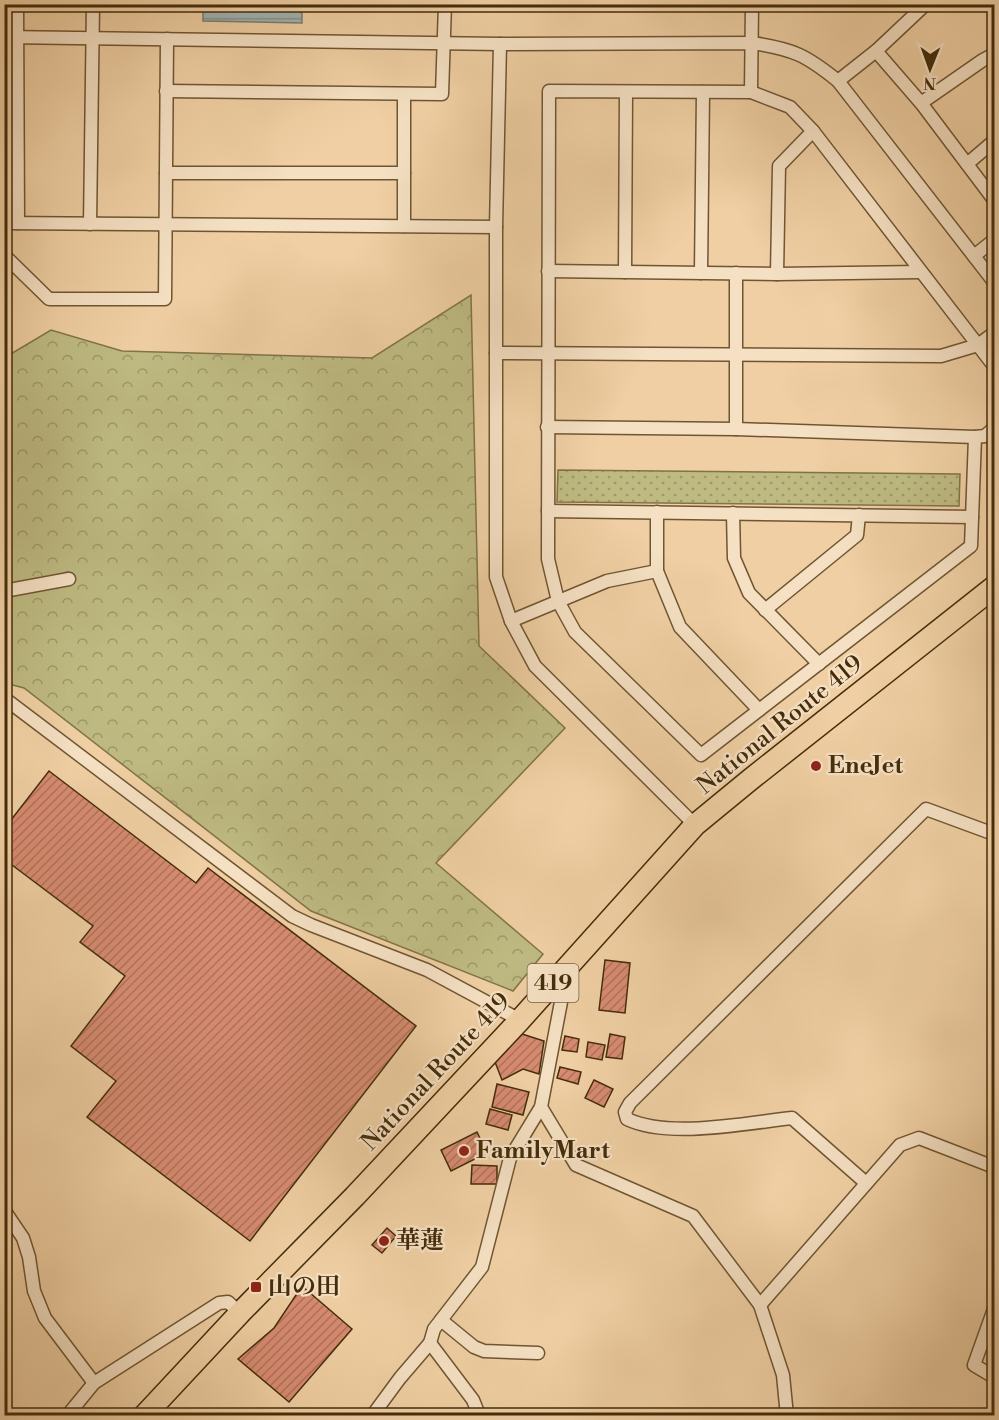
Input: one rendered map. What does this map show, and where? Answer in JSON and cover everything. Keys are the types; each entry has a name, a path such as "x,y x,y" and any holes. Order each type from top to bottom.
{"highway":[{"name":"National Route 419","path":"148,1414 240,1313 356,1196 557,979 695,825 994,587"}],"street":[{"path":"17,4 11,37 11,117 18,223"},
{"path":"90,224 93,4"},
{"path":"166,91 442,94 445,4"},
{"path":"751,92 752,4"},
{"path":"838,81 876,51 926,4"},
{"path":"11,37 500,44 752,43 784,48 812,60 838,81 994,282"},
{"path":"4,255 49,299 165,299 167,39"},
{"path":"500,44 496,227 496,577 511,621 535,666 695,825"},
{"path":"876,51 921,103 994,200"},
{"path":"921,103 994,54"},
{"path":"975,437 971,546 701,755 575,632 558,601 548,559 549,92 751,92 790,107 813,131 994,366"},
{"path":"625,272 626,92"},
{"path":"701,273 703,92"},
{"path":"404,94 404,226"},
{"path":"777,274 779,166 813,131"},
{"path":"967,164 994,141"},
{"path":"166,174 404,173"},
{"path":"4,223 496,227"},
{"path":"975,256 994,240"},
{"path":"548,271 777,274 920,272"},
{"path":"736,273 736,429"},
{"path":"496,353 940,356 978,345 994,333"},
{"path":"547,427 736,429 975,437 985,436 994,429"},
{"path":"548,511 972,517"},
{"path":"657,512 657,571 680,627 759,710"},
{"path":"733,513 734,558 749,593 819,664"},
{"path":"765,610 857,535 859,515"},
{"path":"511,621 607,581 657,571"},
{"path":"4,591 69,579"},
{"path":"4,698 292,916 427,970 519,1020"},
{"path":"866,1183 792,1118 665,1129 634,1122 627,1119 625,1112 630,1103 926,809 994,834"},
{"path":"372,1416 430,1343 434,1329 482,1267 510,1158 541,1107 561,1002 557,979"},
{"path":"541,1107 576,1165 693,1216 760,1305 783,1375 787,1416"},
{"path":"760,1305 900,1144 919,1138 994,1167"},
{"path":"4,1210 23,1238 29,1257 34,1292 45,1318 94,1383"},
{"path":"67,1416 94,1383 219,1303 228,1302 240,1313"},
{"path":"994,1309 974,1365 994,1377"},
{"path":"441,1320 474,1347 484,1351 538,1353"},
{"path":"430,1343 473,1400 478,1414"}],"green space":[{"path":"471,295 479,646 565,728 436,863 543,954 513,991 311,911 24,688 5,683 4,358 51,330 122,351 372,358"},
{"path":"558,470 960,474 959,506 557,502"}],"shaded area":[{"path":"203,5 287,5 302,13 302,23 203,21"}],"building":[{"path":"49,771 196,883 208,868 416,1026 250,1241 87,1117 116,1081 71,1046 125,976 80,942 93,926 4,859 4,829"},
{"path":"605,960 630,963 625,1013 599,1010"},
{"path":"522,1034 544,1041 539,1074 523,1069 502,1080 495,1062"},
{"path":"610,1034 625,1037 622,1059 606,1057"},
{"path":"565,1036 579,1039 577,1052 562,1050"},
{"path":"588,1042 605,1045 602,1060 586,1057"},
{"path":"560,1067 581,1072 578,1084 557,1078"},
{"path":"594,1080 613,1089 604,1107 585,1098"},
{"path":"497,1084 529,1092 523,1115 492,1107"},
{"path":"490,1109 512,1115 508,1130 486,1124"},
{"name":"FamilyMart","path":"477,1132 487,1153 451,1171 441,1150"},
{"path":"472,1165 497,1166 497,1184 471,1184"},
{"name":"華蓮","path":"387,1228 396,1236 382,1253 372,1245"},
{"path":"302,1286 352,1329 289,1402 238,1359 274,1328"}],"place":[{"name":"EneJet","path":"816,766"},
{"name":"FamilyMart","path":"464,1151"},
{"name":"華蓮","path":"384,1241"},
{"name":"山の田","path":"256,1287"}]}
